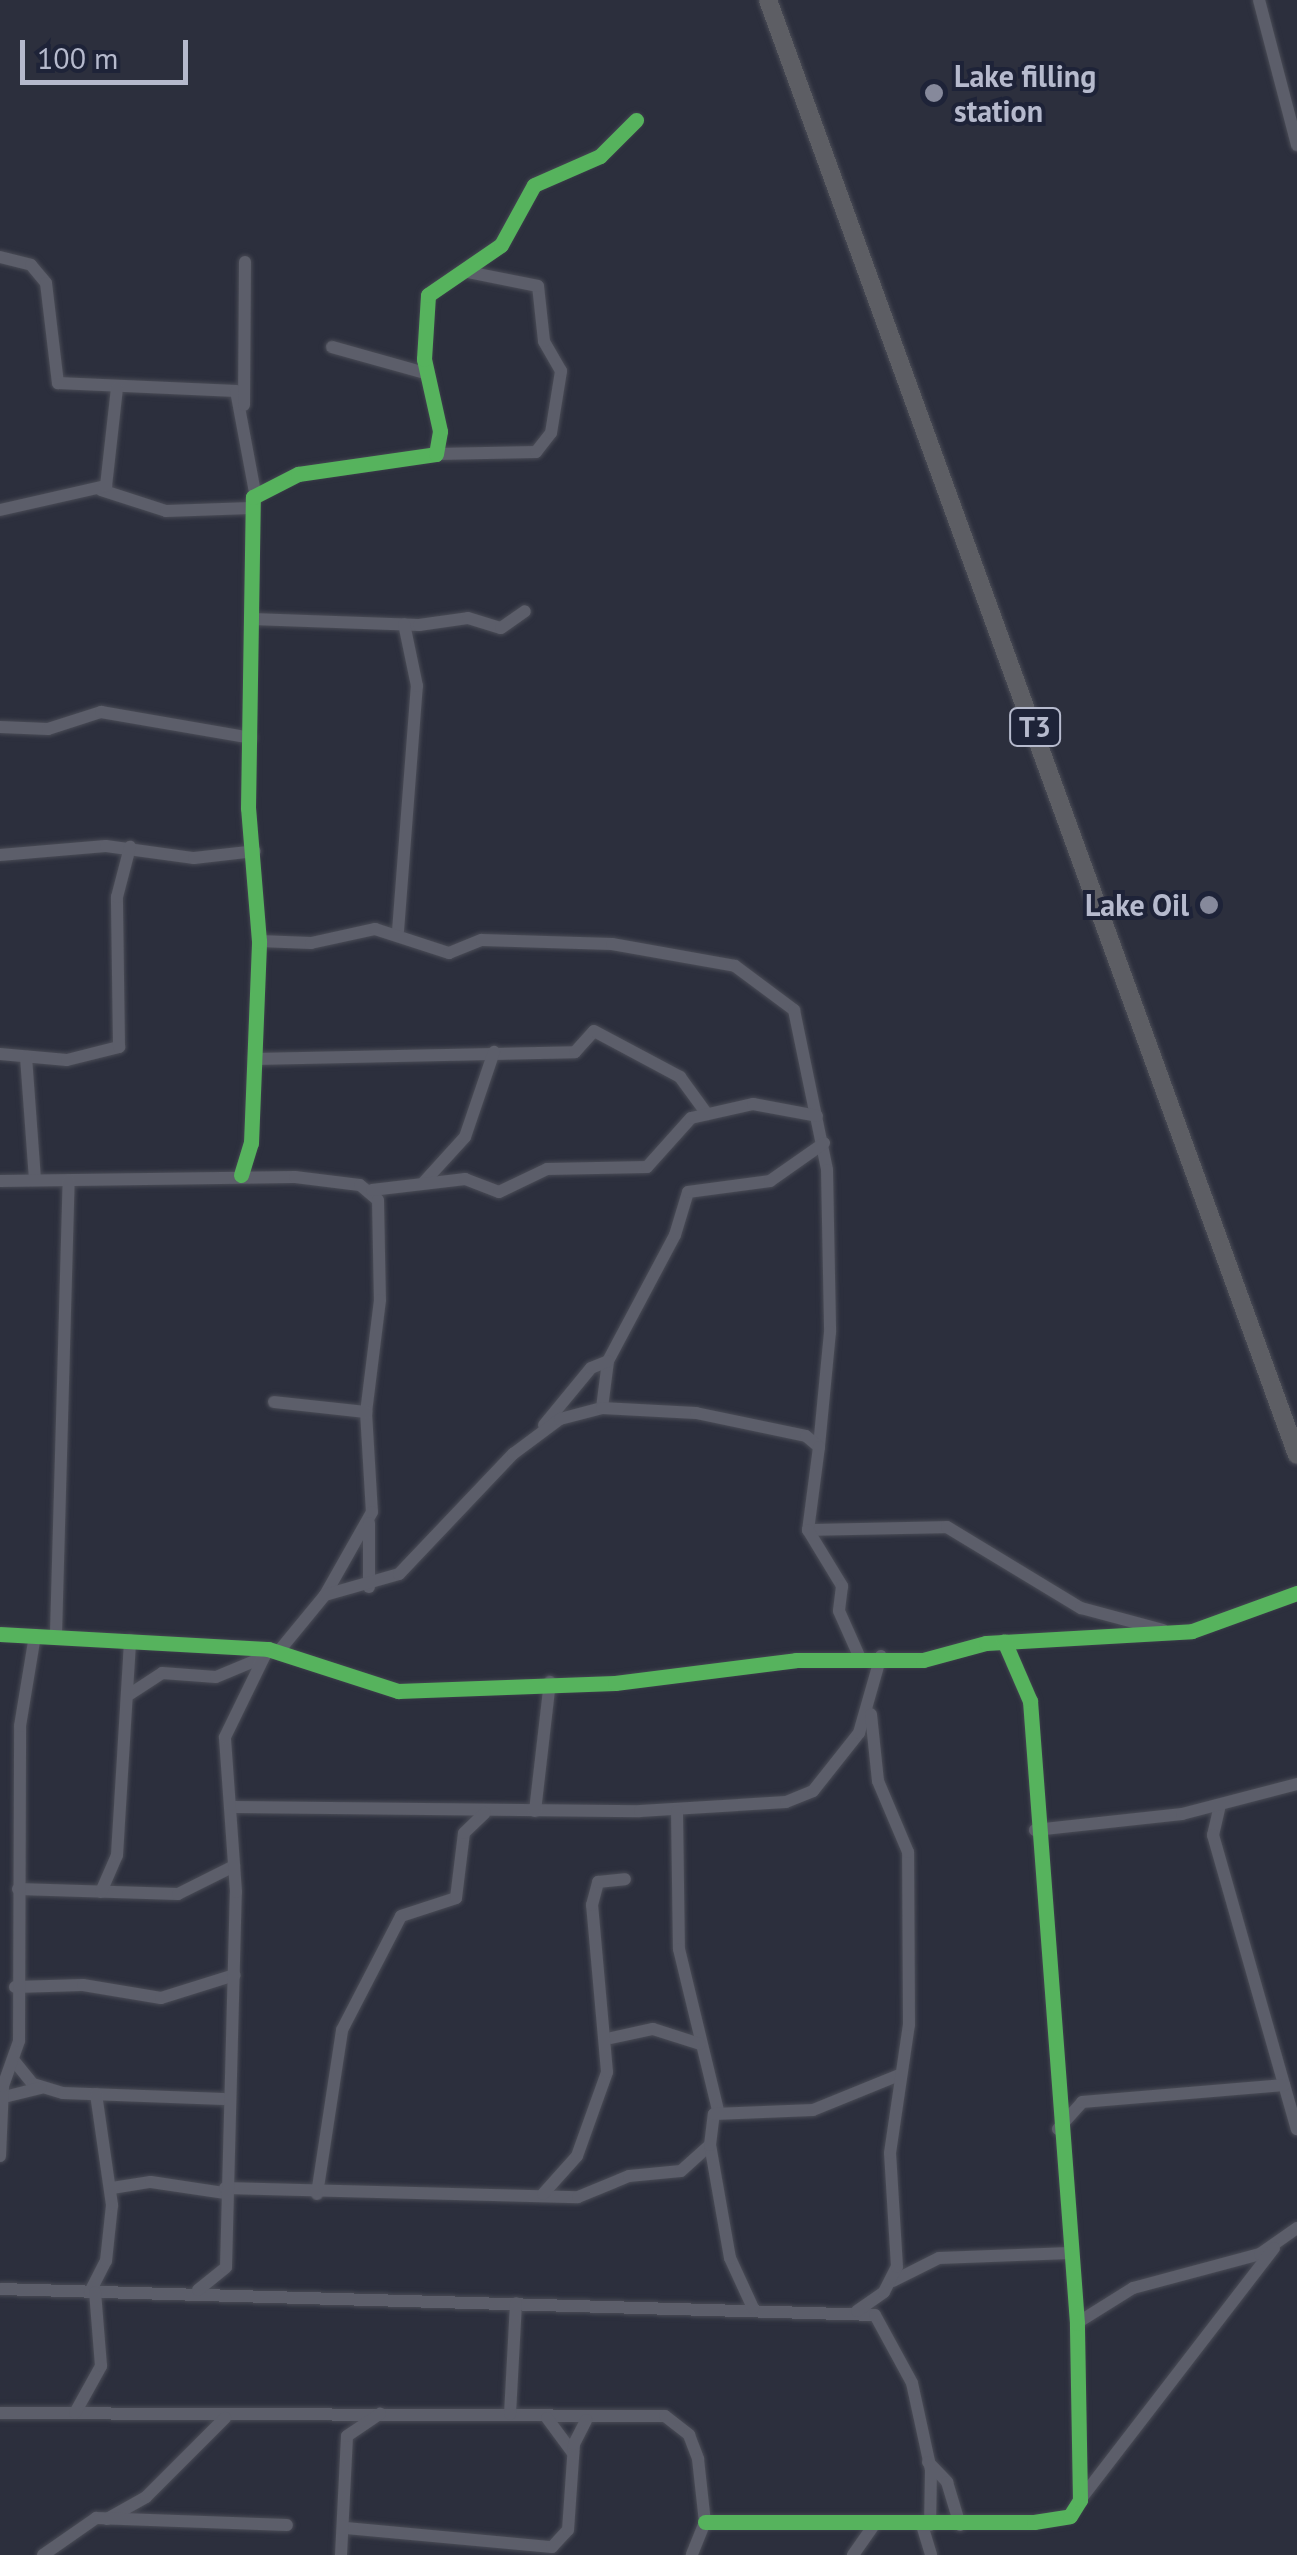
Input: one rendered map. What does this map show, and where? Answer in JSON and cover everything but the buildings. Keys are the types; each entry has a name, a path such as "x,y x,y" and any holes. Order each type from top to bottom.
{"highway":[{"name":"T3","path":"768,0 1297,1455"}],"street":[{"path":"1258,0 1297,144"},
{"path":"436,454 440,431 425,372 428,295 468,272 507,238 534,184 600,156 636,120"},
{"path":"0,257 31,265 46,282 58,383 117,388 229,386 244,404"},
{"path":"241,1175 254,1059 259,940 250,738 251,508 255,493 244,404 245,262"},
{"path":"255,493 298,474 436,454 536,452 551,432 561,372 544,340 538,286 468,272"},
{"path":"332,347 425,372"},
{"path":"98,490 110,478 117,388"},
{"path":"0,510 98,490 166,511 251,508"},
{"path":"252,620 404,624 468,618 501,628 525,611"},
{"path":"398,931 417,686 404,624"},
{"path":"0,726 48,728 101,712 250,738"},
{"path":"0,855 130,846 194,858 255,851"},
{"path":"0,1054 87,1059 119,1048 117,897 130,846"},
{"path":"259,940 398,931 449,954 482,940 612,944 746,972 798,1016 824,1144 830,1332 808,1530 842,1586 839,1611 859,1656"},
{"path":"254,1059 575,1052 594,1031 680,1078 707,1114"},
{"path":"422,1183 464,1137 494,1052"},
{"path":"26,1057 35,1179"},
{"path":"0,1181 241,1175 372,1190 464,1179 500,1192 547,1168 647,1168 664,1159 684,1124 707,1114 754,1104 817,1116"},
{"path":"602,1408 608,1361 688,1192 770,1181 824,1144"},
{"path":"56,1634 69,1180"},
{"path":"369,1587 366,1412 380,1300 372,1190"},
{"path":"325,1595 369,1587 430,1548 540,1430 591,1368 608,1361"},
{"path":"274,1402 366,1412"},
{"path":"540,1430 602,1408 736,1418 818,1447"},
{"path":"198,2290 226,2267 224,2099 235,1975 234,1807 225,1737 270,1652 325,1595 370,1523"},
{"path":"808,1530 946,1526 1081,1608 1168,1632"},
{"path":"0,1634 56,1634 270,1652 398,1691 859,1656 942,1657 1004,1641 1213,1626 1297,1593"},
{"path":"0,2156 3,2077 16,2062 20,1726 35,1636"},
{"path":"101,1892 117,1855 130,1694 130,1640"},
{"path":"1004,1641 1029,1689 1034,1830 1077,2323 1080,2500"},
{"path":"130,1694 162,1673 216,1677 270,1652"},
{"path":"881,1656 871,1714 878,1782 908,1852 909,2025 899,2075 893,2281"},
{"path":"535,1812 550,1682"},
{"path":"234,1807 676,1811 798,1800 871,1714"},
{"path":"1034,1830 1220,1805 1297,1784"},
{"path":"1220,1805 1213,1835 1297,2129"},
{"path":"676,1811 679,1948 718,2110 710,2145 730,2258 754,2308"},
{"path":"317,2194 342,2030 402,1916 456,1898 464,1833 487,1812"},
{"path":"18,1889 194,1892 234,1866"},
{"path":"0,1867 17,1868"},
{"path":"538,2196 577,2156 611,2038 592,1905 598,1882 624,1879"},
{"path":"16,1987 84,1985 162,1998 235,1975"},
{"path":"611,2038 652,2030 700,2044"},
{"path":"16,2062 40,2088"},
{"path":"718,2110 813,2110 899,2075"},
{"path":"1058,2128 1082,2102 1284,2085"},
{"path":"4,2097 40,2088 224,2099"},
{"path":"75,2413 101,2366 93,2292 106,2261 112,2188 96,2094"},
{"path":"112,2188 151,2182 317,2194 591,2196 629,2176 680,2171 710,2145"},
{"path":"704,2522 960,2525 1060,2520 1080,2500 1274,2248 1297,2228"},
{"path":"1077,2323 1133,2288 1274,2248"},
{"path":"857,2311 893,2281 939,2258 1070,2252"},
{"path":"0,2289 198,2290 857,2311 890,2329 926,2460 926,2525 931,2555"},
{"path":"510,2414 516,2303"},
{"path":"0,2412 225,2418 510,2414 586,2420 653,2414 677,2422 698,2459 704,2522 692,2555"},
{"path":"341,2555 346,2528 347,2436 380,2414"},
{"path":"545,2417 573,2454"},
{"path":"104,2520 146,2498 225,2418"},
{"path":"346,2528 552,2546 570,2522 573,2454 586,2420"},
{"path":"926,2460 947,2482 960,2525"},
{"path":"44,2555 86,2520 287,2525"},
{"path":"853,2555 876,2522"}],"cycle path":[{"path":"241,1175 251,1143 259,941 248,808 253,497 298,474 436,454 440,431 424,359 428,295 501,245 534,185 600,156 636,120"},
{"path":"0,1634 268,1649 398,1691 615,1683 796,1660 923,1660 986,1643 1192,1631 1297,1593"},
{"path":"705,2522 1034,2522 1070,2516 1080,2500 1077,2323 1030,1701 1004,1641"}],"place":[{"name":"Lake filling station","path":"934,93"},
{"name":"Lake Oil","path":"1209,905"}]}
